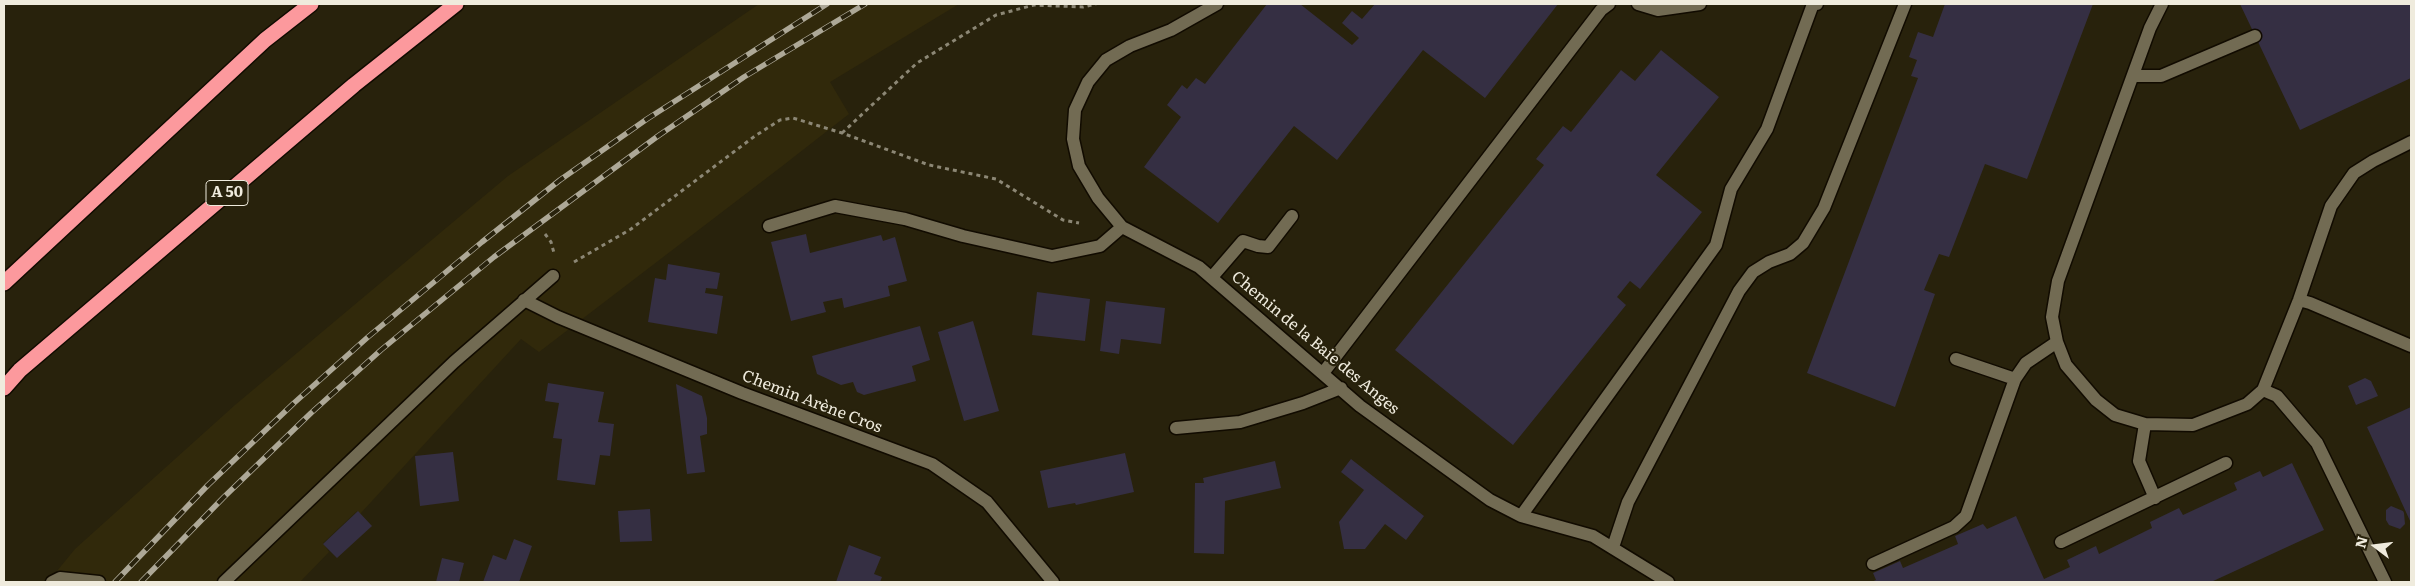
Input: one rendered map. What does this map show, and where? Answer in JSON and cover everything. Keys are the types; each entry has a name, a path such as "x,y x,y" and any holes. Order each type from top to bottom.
{"highway":[{"path":"4,283 265,40 310,4"},
{"name":"A 50","path":"4,388 20,370 339,98 456,4"}],"street":[{"path":"769,226 835,206 905,219 963,236 1052,256 1100,246 1122,227 1098,198 1080,166 1073,138 1075,110 1088,82 1106,60 1130,46 1171,30 1217,4"},
{"path":"1323,373 1601,10 1609,4"},
{"path":"1638,4 1658,10 1700,4"},
{"path":"1521,516 1716,245 1731,189 1767,129 1812,4"},
{"path":"1613,547 1628,502 1739,292 1752,272 1769,262 1790,254 1803,243 1824,208 1905,4"},
{"path":"2162,4 2150,28 2058,281 2052,317 2057,342 2066,365 2096,400 2114,415 2145,424 2193,425 2247,404 2263,390 2299,300 2331,206 2354,173 2411,142"},
{"path":"2134,76 2161,76 2255,36"},
{"path":"1212,277 1243,240 1258,246 1268,247 1292,216"},
{"name":"Chemin de la Baie des Anges","path":"1122,227 1199,267 1360,406 1490,500 1521,516 1593,536 1668,582"},
{"path":"224,582 454,362 553,276"},
{"name":"Chemin Arène Cros","path":"524,300 558,317 742,394 932,464 987,502 1054,582"},
{"path":"2299,300 2411,346"},
{"path":"1873,564 1954,527 1966,516 2016,379 2026,363 2057,342"},
{"path":"1956,359 2016,379"},
{"path":"1176,428 1240,422 1303,403 1341,388"},
{"path":"2263,390 2277,396 2316,443 2385,582"},
{"path":"2145,424 2139,461 2155,498"},
{"path":"2061,542 2226,463"},
{"path":"52,582 60,578 94,581"}],"path":[{"path":"842,133 917,63 996,15 1034,5 1082,7 1096,4"},
{"path":"545,234 551,242"}],"shaded area":[{"path":"759,4 959,4 830,82 849,114 781,167 539,352 521,339 360,514 357,511 323,543 329,552 300,582 48,582 75,549 235,405 508,176"}],"building":[{"path":"1267,4 1300,4 1352,45 1359,38 1342,23 1352,11 1362,19 1375,4 1558,4 1485,98 1423,50 1337,160 1294,126 1218,223 1144,167 1181,117 1167,105 1182,85 1187,89 1196,78 1205,84"},
{"path":"1945,4 2093,4 2027,179 1985,164 1949,257 1939,254 1924,290 1935,294 1895,407 1807,373 1918,78 1911,76 1917,60 1909,57 1918,32 1933,37"},
{"path":"2240,4 2411,4 2411,78 2300,130"},
{"path":"1661,50 1719,97 1656,175 1702,212 1640,289 1630,281 1617,297 1626,305 1513,445 1395,350 1544,165 1536,159 1563,126 1571,132 1621,70 1635,81"},
{"path":"806,234 810,253 881,235 883,241 895,237 907,281 888,286 890,296 844,308 842,298 823,302 826,312 791,321 771,242"},
{"path":"668,264 720,273 717,289 706,288 705,293 723,296 717,334 648,322 655,278 666,280"},
{"path":"1037,292 1090,299 1085,341 1032,335"},
{"path":"1106,301 1165,308 1161,344 1121,339 1119,354 1100,351"},
{"path":"973,321 999,411 964,421 938,332"},
{"path":"920,326 930,360 912,366 916,381 864,395 857,392 853,382 841,385 817,374 812,356"},
{"path":"2365,378 2371,381 2378,396 2356,405 2348,386"},
{"path":"548,383 604,392 598,422 614,424 610,456 600,455 595,485 557,480 562,439 553,438 559,403 545,401"},
{"path":"676,384 702,396 707,418 707,434 700,436 705,472 687,474"},
{"path":"2411,407 2411,523 2367,427"},
{"path":"453,452 459,501 420,506 415,456"},
{"path":"1125,453 1134,492 1076,505 1075,503 1048,508 1040,471"},
{"path":"1351,459 1424,516 1406,540 1385,524 1365,549 1344,549 1339,522 1364,490 1341,472"},
{"path":"1275,461 1281,488 1225,501 1224,554 1194,553 1195,483 1204,483 1203,478"},
{"path":"2292,463 2324,530 2211,582 1871,582 1876,580 1873,573 1900,561 1903,568 1958,544 1955,536 1983,524 1987,529 2016,516 2044,579 2070,567 2067,560 2096,546 2099,554 2152,528 2150,522 2179,508 2183,515 2237,490 2234,483 2260,471 2263,477"},
{"path":"2391,506 2404,513 2405,524 2400,529 2389,525 2386,520 2386,510"},
{"path":"650,509 652,541 620,542 618,511"},
{"path":"358,511 372,526 337,558 323,544"},
{"path":"514,539 532,546 519,582 483,582 493,555 506,560"},
{"path":"849,545 881,557 874,574 882,577 880,582 836,582"},
{"path":"442,558 464,563 459,582 436,582"}],"railway":[{"path":"115,582 208,485 294,403 368,337 482,242 560,180 647,119 827,4"},
{"path":"141,582 224,497 311,413 381,350 494,257 658,136 744,77 865,4"}]}
